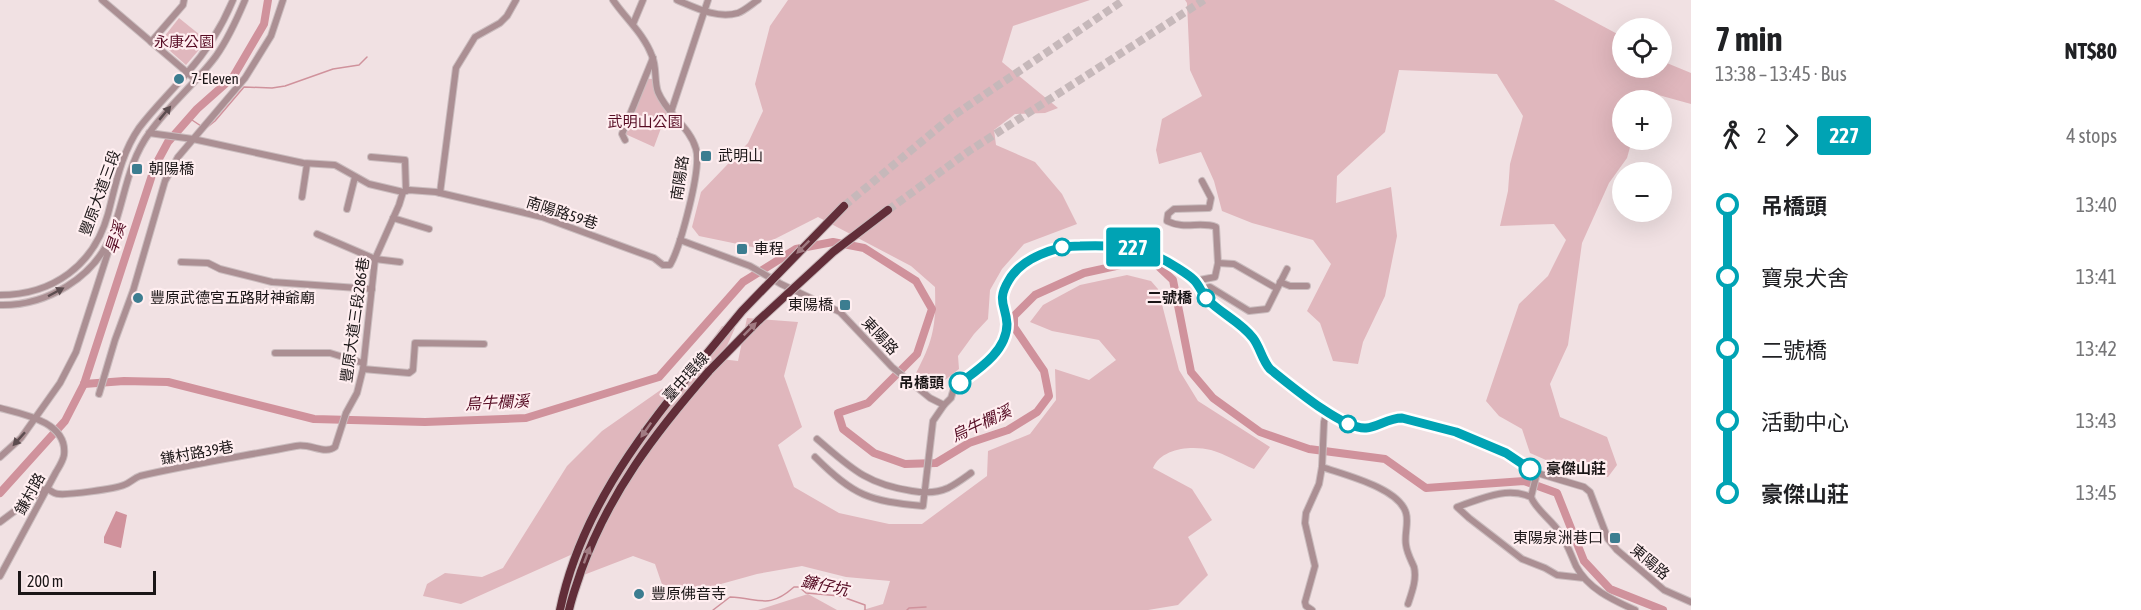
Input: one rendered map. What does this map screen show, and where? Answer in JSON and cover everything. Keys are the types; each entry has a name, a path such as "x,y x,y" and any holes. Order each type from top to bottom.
{"highway":[{"name":"臺中環線","path":"560,610 582,539 592,516 621,466 656,415 742,311 844,206"},
{"name":"臺中環線","path":"569,610 591,543 628,474 666,420 709,370 758,321 833,252 888,210"}],"street":[{"path":"102,0 196,80"},
{"path":"151,42 183,5 184,0"},
{"name":"豐原大道三段","path":"0,295 25,293 55,284 74,270 91,250 102,230 122,161 136,134 153,110 187,73 210,43 233,0"},
{"name":"豐原大道三段","path":"0,305 22,304 48,297 60,291 90,267 112,233 129,170 149,133 216,56 236,22 245,0"},
{"path":"99,394 137,279 165,180 191,139 245,78 271,36 283,0"},
{"path":"440,194 456,68 475,37 500,23 516,0"},
{"name":"南陽路","path":"613,0 633,24 653,57 658,93 693,141 697,157 680,240 672,262"},
{"path":"633,24 643,0"},
{"path":"677,0 704,11 719,14 739,13 758,0"},
{"path":"671,112 708,0"},
{"path":"625,141 622,134 653,57"},
{"path":"149,133 191,139 275,159 335,165 369,184 405,192 405,160 371,157"},
{"path":"302,197 307,164"},
{"path":"347,209 355,177"},
{"path":"1195,280 1215,277 1218,263 1216,227 1211,225 1186,227 1167,221 1168,214 1174,209 1209,208 1211,198 1202,181"},
{"name":"南陽路59巷","path":"405,192 440,194 542,217 654,258 663,265 670,265 672,262"},
{"name":"豐原大道三段286巷","path":"342,427 346,413 357,393 363,366 368,339 375,258 405,192"},
{"path":"393,218 429,229"},
{"path":"317,234 375,258 400,262"},
{"name":"東陽路","path":"680,240 742,262 816,302 840,312 892,367 930,398 944,405 951,398 954,388 980,368 1002,342 1007,324 1002,296 1010,277 1021,267 1048,252 1067,246 1134,247 1164,259 1195,280 1207,299 1252,336 1270,369 1346,424 1367,429 1393,418 1402,418 1456,432 1506,453 1537,473 1584,487 1590,492 1608,538 1617,550 1664,590 1691,602"},
{"path":"0,457 21,438 60,383 76,352 111,243"},
{"path":"181,262 208,263 220,269 272,282 372,289"},
{"path":"1218,263 1233,264 1278,285 1307,286"},
{"path":"1200,289 1210,287 1249,311 1267,309 1287,269"},
{"path":"275,353 330,353 354,359 363,366 409,374 413,370 415,343 484,344"},
{"path":"815,458 845,484 867,497 923,506 933,422 944,405"},
{"path":"0,408 35,418"},
{"path":"1312,610 1306,606 1305,602 1314,566 1305,523 1306,513 1319,484 1327,411"},
{"name":"鎌村路","path":"0,576 63,457 62,443 58,434 50,426 35,418"},
{"name":"鎌村路39巷","path":"46,488 56,494 116,487 127,484 140,476 197,463 220,461 301,445 325,451 331,450 335,447 342,427"},
{"path":"817,439 843,462 869,480 890,487 924,493 947,489 971,473"},
{"path":"1322,467 1369,483 1390,494 1406,510 1406,545 1414,569 1414,585 1408,603"},
{"path":"1537,473 1531,497 1533,503 1550,519 1562,535 1584,578 1611,600 1635,610"},
{"path":"0,522 46,488"},
{"path":"1531,497 1521,493 1497,494 1457,507 1522,559 1557,575 1584,578"}],"green space":[{"path":"788,0 1090,0 1013,26 1002,62 1058,108 1045,113 1015,114 994,130 996,145 1035,162 1062,194 1077,224 1024,244 1002,269 990,290 988,319 958,356 959,369 935,388 916,373 927,351 933,331 935,287 911,266 818,217 757,248 699,236 692,227 701,192 748,143 763,111 755,84 770,26"},
{"path":"1185,0 1554,0 1612,31 1612,78 1672,78 1672,65 1691,73 1691,104 1672,99 1672,90 1612,90 1612,150 1629,150 1624,162 1612,162 1612,179 1582,243 1568,345 1550,384 1560,417 1607,437 1617,465 1608,477 1571,471 1530,453 1522,429 1499,416 1486,401 1519,304 1548,276 1566,240 1554,224 1500,226 1508,191 1510,164 1523,116 1497,74 1399,70 1385,132 1337,176 1336,203 1391,187 1397,236 1385,296 1363,342 1358,364 1333,361 1320,323 1307,311 1331,264 1313,240 1252,223 1222,211 1214,181 1201,152 1159,164 1156,150 1162,119 1202,96 1190,70"},
{"name":"永康公園","path":"179,18 205,39 203,45 186,65 160,42"},
{"name":"武明山公園","path":"644,78 652,79 655,90 667,112 654,147 623,133"},
{"path":"1127,275 1151,281 1158,289 1179,370 1198,401 1270,447 1254,469 1216,452 1195,448 1170,452 1157,461 1153,468 1192,489 1212,520 1188,537 1208,575 1178,605 1148,610 863,610 883,604 890,581 846,577 802,566 757,574 667,599 655,564 633,556 581,576 575,553 461,604 423,596 427,584 445,573 482,577 503,568 567,466 602,431 692,368 722,326 735,328 721,359 738,361 747,318 798,322 784,376 802,427 778,445 794,487 839,513 889,524 922,524 987,476 988,451 1030,434 1056,400 1055,369 1089,380 1116,360 1099,340 1052,331 1030,322 1043,305 1080,285"},
{"path":"808,594 837,610 758,610"}],"shaded area":[{"path":"116,511 127,515 121,548 104,543 104,537"}],"waterway":[{"name":"旱溪","path":"0,493 65,421 84,384 155,166 168,142 197,109 233,77 264,24 268,0"},
{"path":"205,129 215,121 244,87 285,86 333,69 359,65 367,57"},
{"path":"189,118 201,126"},
{"name":"烏牛欄溪","path":"84,384 124,381 168,382 314,419 425,422 526,418 659,377 743,282 796,249 833,242 864,248 916,281 932,309 917,354 868,403 838,413 843,429 874,453 905,464 936,463 969,443 1008,430 1037,412 1049,396 1044,371 1014,327 1014,316 1035,295 1084,273 1139,261 1155,263 1173,280 1191,372 1213,398 1260,432 1309,449 1385,459 1426,488 1524,481 1557,493 1584,561 1610,589 1663,610"},
{"name":"鐮仔坑","path":"713,610 730,597 770,601 794,587 799,587 806,593 840,596 865,605 865,610"},
{"path":"907,610 926,607"}],"tunnel":[{"path":"844,206 950,118 1124,0"},
{"path":"888,210 969,151 1204,0"}],"bus line":[{"name":"227","path":"960,383 980,368 1002,342 1007,324 1002,296 1010,277 1021,267 1048,252 1067,246 1134,247 1164,259 1195,280 1207,299 1252,336 1270,369 1346,424 1367,429 1393,418 1402,418 1456,432 1506,453 1530,469"}],"place":[{"name":"7-Eleven","path":"179,79"},
{"name":"武明山","path":"706,156"},
{"name":"朝陽橋","path":"137,169"},
{"name":"車程","path":"742,249"},
{"name":"豐原武德宮五路財神爺廟","path":"138,298"},
{"name":"二號橋","path":"1206,298"},
{"name":"東陽橋","path":"845,305"},
{"name":"吊橋頭","path":"960,383"},
{"name":"豪傑山莊","path":"1530,469"},
{"name":"東陽泉洲巷口","path":"1615,538"},
{"name":"豐原佛音寺","path":"639,594"}]}
